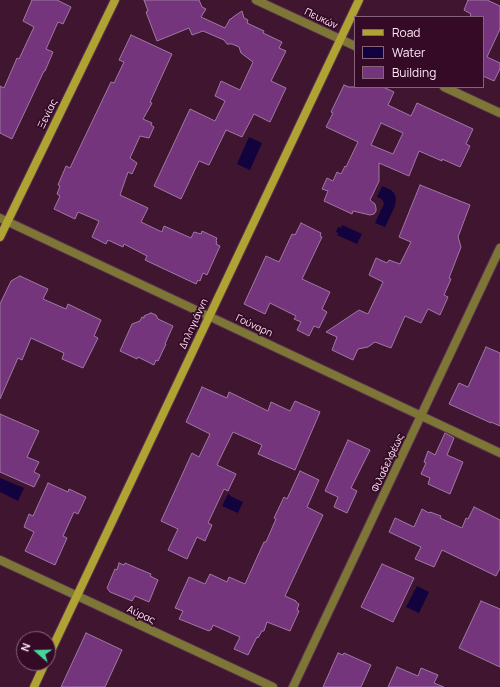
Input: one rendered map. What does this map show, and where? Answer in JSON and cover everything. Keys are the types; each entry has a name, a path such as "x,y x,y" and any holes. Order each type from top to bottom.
{"street":[{"name":"Ξενίας","path":"0,237 4,219 115,0"},
{"name":"Πευκών","path":"256,0 354,46"},
{"name":"Δηληγιάννη","path":"56,640 359,0"},
{"path":"446,88 500,113"},
{"name":"Γούναρη","path":"4,219 500,453"},
{"name":"Φιλαδελφέως","path":"293,687 500,248"},
{"name":"Αύρας","path":"0,560 273,687"},
{"path":"34,687 41,671"}],"water":[{"path":"249,137 262,143 250,170 237,164"},
{"path":"382,186 391,190 396,198 395,206 385,227 375,223 384,204 382,199 377,197"},
{"path":"342,225 362,234 357,244 337,235 338,233 336,232 338,227 341,228"},
{"path":"0,478 24,488 18,501 0,492"},
{"path":"228,494 243,502 238,513 222,506"},
{"path":"417,586 429,592 419,613 406,607"}],"building":[{"path":"32,0 57,0 71,7 63,24 58,22 46,49 53,52 12,139 0,133 0,86 4,88 17,58 19,59 34,27 23,21"},
{"path":"144,0 199,0 202,7 206,9 201,17 225,28 230,19 242,11 244,18 248,20 247,23 282,42 279,48 286,51 271,81 286,88 270,122 254,114 242,137 226,130 209,165 199,161 181,199 154,186 190,109 215,121 225,101 215,96 221,81 240,90 253,62 241,53 239,47 232,44 227,44 224,40 203,31 192,35 189,28 157,41 146,12 148,11"},
{"path":"468,0 487,0 500,6 500,29 487,57 500,63 500,69 494,81 484,76 484,16 470,16 471,14 464,10"},
{"path":"131,35 172,54 150,102 152,103 143,119 152,123 151,125 154,127 149,138 140,136 130,158 137,163 132,174 128,172 120,195 148,208 141,222 162,232 164,226 191,238 194,232 201,234 202,231 217,238 216,244 220,246 207,275 203,273 200,281 198,280 196,284 145,260 147,256 124,244 123,247 108,240 106,244 92,237 99,221 78,212 75,219 54,209 60,196 57,194 60,186 58,185 66,166 70,168 111,82 114,83 124,62 119,60"},
{"path":"344,85 354,88 385,88 394,92 388,105 411,116 417,103 473,129 466,144 470,146 460,167 419,151 409,176 379,163 379,181 370,200 375,204 376,211 374,214 370,215 353,211 352,214 324,201 328,191 322,189 327,178 333,181 337,172 341,174 358,142 326,127 333,113 331,112","holes":["381,123 403,133 393,154 371,145"]},
{"path":"420,185 470,205 458,237 461,247 449,278 451,279 444,295 448,297 440,315 428,309 421,323 405,316 391,348 375,342 368,347 358,349 353,360 332,350 337,337 326,332 359,310 368,314 383,282 369,275 376,258 387,263 389,260 400,264 411,242 399,237"},
{"path":"301,223 321,233 320,236 322,237 302,279 330,292 322,309 327,312 319,328 314,326 309,336 297,330 301,322 294,319 296,316 270,303 265,314 244,304 266,256 279,262 292,234 295,235"},
{"path":"20,276 48,289 43,299 66,309 68,304 101,320 94,336 98,338 83,368 62,359 64,353 31,338 22,360 18,358 0,399 0,304 11,281"},
{"path":"151,313 156,315 158,319 173,326 158,361 156,360 154,365 138,357 137,359 120,351 132,324 140,321 142,317 144,318 144,316"},
{"path":"486,347 500,353 500,426 449,404 459,383 468,387"},
{"path":"202,387 227,398 229,392 268,411 271,402 290,411 295,401 320,412 295,470 258,454 262,445 233,432 217,465 236,474 228,491 224,489 208,523 212,525 205,541 197,537 187,559 168,550 178,529 161,521 192,453 199,457 210,434 186,422"},
{"path":"0,414 39,431 27,457 39,462 34,472 40,475 34,487 0,472"},
{"path":"445,433 454,438 447,455 463,462 450,494 428,484 430,478 421,474 426,463 424,462 428,451 435,455"},
{"path":"348,440 370,450 351,488 357,491 347,513 334,507 338,497 325,491"},
{"path":"300,471 319,480 307,507 323,515 285,596 299,604 297,610 299,611 290,631 267,622 264,631 262,631 258,638 257,637 248,655 234,649 240,637 213,625 209,631 179,619 183,611 175,608 189,577 205,584 210,574 227,582 229,577 245,584 264,542 266,542 276,519 274,518 284,497 287,499"},
{"path":"48,483 68,492 69,489 86,497 78,514 74,512 63,536 67,538 55,565 25,551 34,532 24,527 29,514 33,516"},
{"path":"474,507 500,520 500,568 496,576 442,550 434,567 415,559 421,547 389,532 395,518 414,527 422,509 429,513 430,512 441,516 440,518 462,528 466,518 468,519"},
{"path":"119,563 124,565 125,563 151,574 150,576 158,580 149,602 135,596 132,601 110,592 107,588 115,569 117,570"},
{"path":"382,564 414,578 393,622 361,607"},
{"path":"481,601 500,609 500,667 459,648"},
{"path":"86,633 122,650 105,687 61,687"},
{"path":"338,653 343,655 344,653 371,665 361,687 323,687"},
{"path":"397,667 418,676 421,668 438,675 434,683 444,687 388,687"}]}
